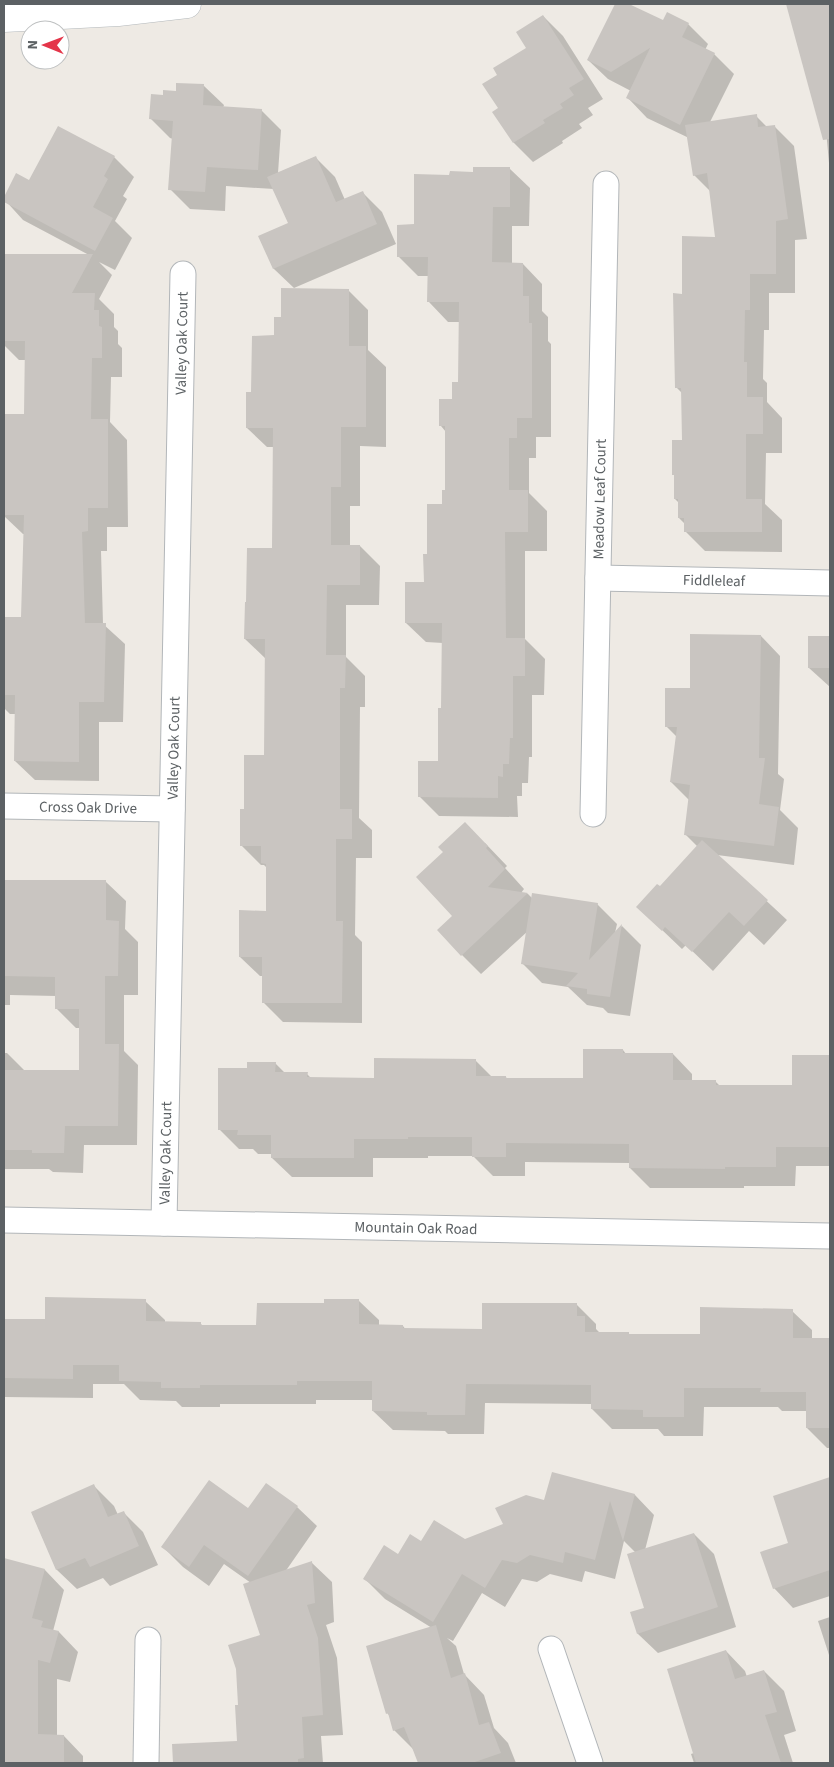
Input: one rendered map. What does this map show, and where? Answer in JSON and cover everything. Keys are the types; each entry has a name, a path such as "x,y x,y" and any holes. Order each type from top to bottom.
{"street":[{"path":"4,18 118,12 188,4"},
{"name":"Meadow Leaf Court","path":"593,814 606,184"},
{"name":"Valley Oak Court","path":"164,1223 183,274"},
{"name":"Fiddleleaf","path":"598,578 830,583"},
{"name":"Cross Oak Drive","path":"4,806 172,809"},
{"name":"Mountain Oak Road","path":"4,1220 830,1236"},
{"path":"146,1763 148,1640"},
{"path":"550,1649 590,1763"}],"building":[{"path":"615,4 629,4 663,20 667,12 689,23 682,37 715,53 680,125 626,98 650,48 611,72 587,60"},
{"path":"786,4 830,4 830,139 823,140"},
{"path":"543,15 584,79 569,88 574,95 560,104 563,108 543,120 545,123 513,143 492,112 498,108 482,84 497,75 493,68 526,48 516,32"},
{"path":"176,83 204,84 203,105 262,109 258,170 207,167 205,192 168,190 173,121 149,119 151,94 163,95 163,90 176,91"},
{"path":"757,114 758,127 775,125 788,219 776,221 776,274 750,274 750,310 745,310 744,362 747,362 747,397 763,397 763,434 746,434 746,499 762,499 762,532 684,532 684,518 678,518 678,499 674,499 674,475 672,475 672,440 682,440 681,388 675,388 673,293 682,294 682,236 715,237 707,173 693,176 685,125"},
{"path":"58,126 115,156 104,176 108,179 93,207 113,218 95,251 4,202 4,197 16,173 29,180"},
{"path":"316,156 336,202 363,191 377,224 273,269 258,236 288,223 267,177"},
{"path":"473,167 510,167 510,207 493,207 492,262 523,263 523,296 529,296 529,323 532,323 532,418 517,418 517,438 509,438 509,490 528,490 528,532 505,532 506,638 525,638 525,676 513,676 513,738 510,738 509,764 503,764 503,777 498,776 498,798 418,797 418,761 438,761 438,708 441,708 442,623 405,623 405,582 424,582 423,554 427,554 427,504 442,504 442,490 445,490 445,426 439,426 439,399 452,399 452,382 458,382 459,302 427,302 428,257 397,257 397,225 414,224 414,174 449,175 450,171 473,172"},
{"path":"4,254 93,254 72,293 95,293 94,310 99,310 99,326 102,327 102,358 92,358 91,419 108,419 108,508 88,508 88,531 82,532 85,623 106,623 104,702 79,702 79,762 14,761 15,695 4,695 4,617 21,617 24,515 4,515 4,414 24,414 25,341 4,341"},
{"path":"281,288 349,289 349,346 366,346 366,427 341,427 341,487 331,487 331,545 360,545 360,585 327,585 326,655 346,655 345,688 340,688 340,809 352,809 352,839 336,839 336,921 343,921 342,1003 262,1003 262,957 239,957 239,910 266,911 266,864 261,863 261,846 240,846 240,809 244,809 244,755 264,755 265,639 244,639 247,548 272,548 273,428 246,428 246,392 251,392 252,336 274,335 274,317 281,317"},
{"path":"690,634 761,635 759,758 765,758 759,804 779,807 774,846 684,835 690,785 670,782 677,727 665,727 665,688 690,688"},
{"path":"808,636 830,636 830,668 808,668"},
{"path":"465,822 488,846 486,848 505,869 488,887 528,893 461,956 437,930 452,916 416,877 443,852 438,847"},
{"path":"702,840 768,900 744,926 729,912 692,952 665,927 662,931 636,907 657,884 660,886"},
{"path":"4,880 106,880 106,920 119,921 118,976 105,976 105,1044 119,1044 118,1126 65,1126 64,1153 32,1153 32,1150 4,1150 4,1070 79,1070 79,1009 55,1009 55,977 4,976"},
{"path":"532,893 598,903 589,960 622,924 610,997 587,994 587,989 566,986 578,973 521,964"},
{"path":"583,1049 623,1049 623,1053 673,1053 673,1080 716,1080 716,1085 792,1085 792,1055 830,1055 830,1147 776,1147 776,1167 725,1167 725,1169 629,1168 629,1144 506,1143 506,1157 472,1157 472,1137 354,1139 354,1158 271,1158 271,1135 237,1135 238,1130 218,1130 218,1068 247,1068 247,1062 276,1062 275,1072 308,1072 307,1077 374,1078 374,1058 476,1059 476,1076 583,1078"},
{"path":"45,1297 146,1299 146,1321 201,1322 201,1325 256,1325 257,1303 324,1303 324,1299 359,1299 359,1324 403,1325 403,1328 482,1329 482,1303 577,1303 577,1316 585,1316 585,1332 629,1332 629,1334 700,1334 700,1307 793,1309 793,1338 830,1338 830,1428 806,1428 806,1392 760,1392 761,1388 684,1388 684,1417 643,1417 643,1410 591,1409 591,1385 466,1384 465,1415 427,1415 427,1412 372,1411 372,1381 297,1381 297,1385 200,1385 200,1388 161,1388 161,1382 119,1381 119,1365 73,1365 73,1379 4,1378 4,1319 45,1319"},
{"path":"552,1472 635,1494 623,1541 610,1501 595,1560 565,1552 563,1563 530,1555 517,1563 502,1560 485,1588 462,1574 433,1622 363,1579 384,1545 398,1554 410,1534 421,1541 434,1520 465,1539 503,1524 495,1508 526,1495 544,1500"},
{"path":"830,1477 830,1570 773,1589 760,1552 788,1543 773,1496"},
{"path":"209,1480 248,1508 266,1483 298,1506 248,1576 204,1545 189,1567 161,1547"},
{"path":"94,1484 108,1517 124,1511 139,1546 90,1567 85,1558 56,1570 31,1512"},
{"path":"694,1533 718,1607 637,1634 630,1612 644,1608 627,1554"},
{"path":"4,1558 45,1569 32,1618 43,1621 41,1627 59,1631 50,1663 38,1660 38,1734 64,1735 64,1763 4,1763"},
{"path":"312,1561 315,1603 307,1605 318,1638 323,1715 302,1717 304,1758 298,1759 298,1763 173,1763 172,1744 237,1741 236,1669 228,1645 260,1635 243,1584"},
{"path":"436,1625 451,1678 465,1673 479,1725 489,1722 501,1753 472,1763 418,1763 404,1727 393,1731 388,1713 386,1714 366,1646"},
{"path":"726,1650 735,1679 764,1670 777,1712 765,1715 781,1763 696,1763 667,1669"}]}
